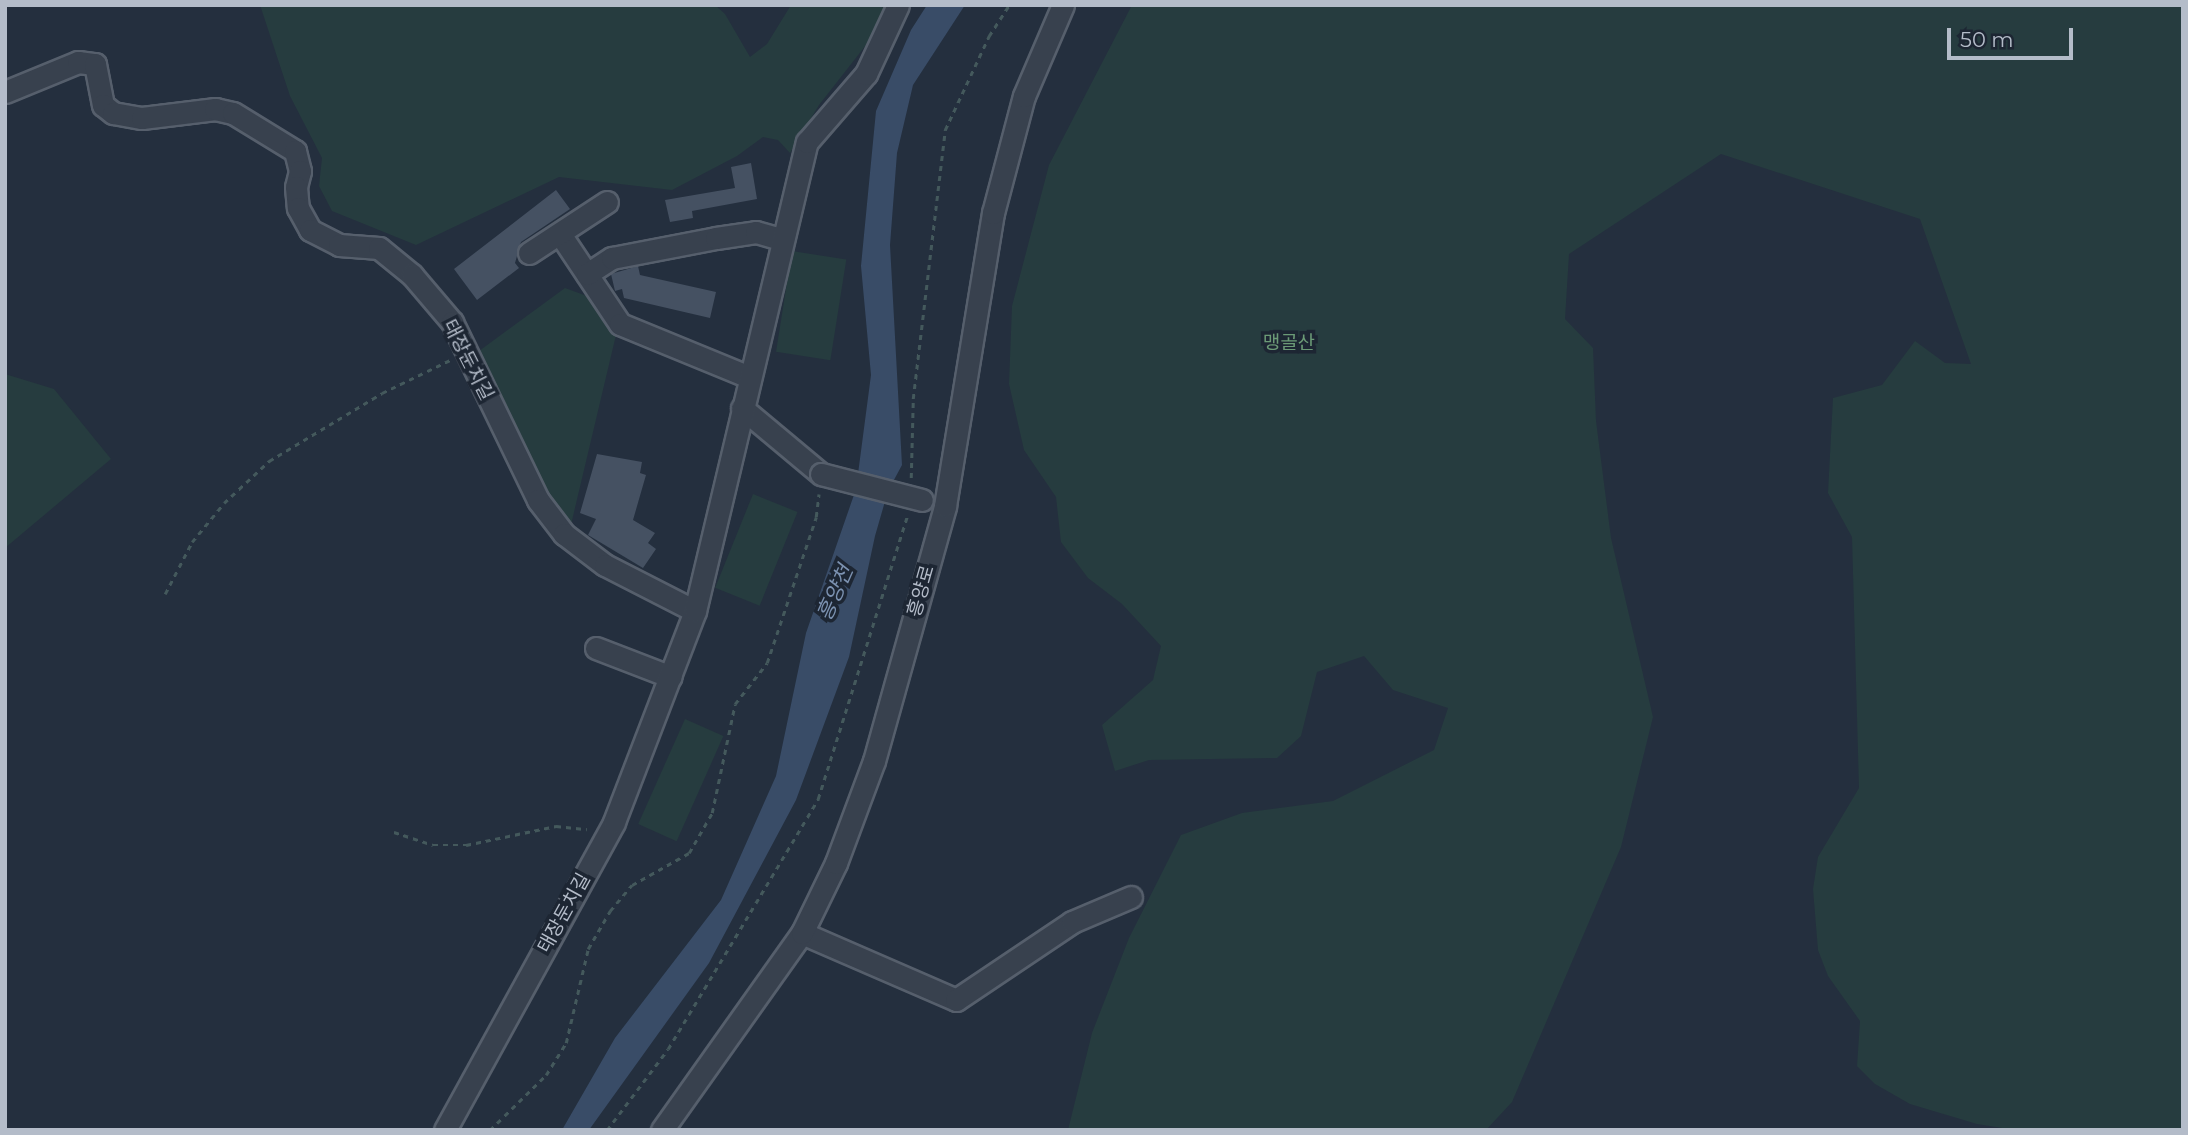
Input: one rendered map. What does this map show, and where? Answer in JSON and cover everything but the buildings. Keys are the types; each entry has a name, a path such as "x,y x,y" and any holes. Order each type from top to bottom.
{"street":[{"name":"태장둔치길","path":"445,1130 614,822 695,611 780,239 807,142 866,74 898,5"},
{"name":"흥양로","path":"662,1130 802,933 836,863 873,761 945,506 993,213 1024,96 1063,5"},
{"name":"태장둔치길","path":"5,92 78,62 95,64 103,105 113,113 142,118 215,109 259,126 295,151 300,171 296,187 298,208 310,230 339,245 379,248 412,275 452,322 538,500 564,534 605,565 695,611"},
{"path":"529,253 607,202"},
{"path":"587,274 612,258 716,238 756,232 780,239"},
{"path":"560,234 620,324 749,377"},
{"path":"742,408 821,474 916,503 945,506"},
{"path":"596,648 671,677"},
{"path":"802,933 956,1000 1072,922 1131,897"}],"path":[{"path":"911,480 913,399 945,130 989,36 1009,5"},
{"path":"165,594 192,542 224,503 269,461 382,393 466,352"},
{"path":"490,1130 546,1075 566,1043 588,949 610,911 632,886 689,853 712,813 723,776 735,704 767,663 785,617 816,517 821,474"},
{"path":"607,1130 667,1049 818,799 916,503"},
{"path":"394,832 433,845 466,845 556,826 595,830 614,822"}],"green space":[{"path":"260,5 715,5 725,14 750,57 767,44 791,5 886,5 866,45 819,105 790,153 778,140 763,137 737,156 672,190 559,177 416,245 332,211 319,186 322,158 290,96"},
{"name":"맹골산","path":"1132,5 2183,5 2183,1130 2015,1130 1977,1124 1910,1104 1875,1084 1857,1066 1860,1021 1828,976 1818,950 1813,889 1818,857 1859,788 1852,537 1828,493 1833,398 1882,385 1915,341 1945,363 1971,364 1920,219 1721,154 1569,254 1565,319 1593,348 1596,421 1611,538 1653,717 1621,847 1512,1102 1486,1130 1068,1130 1092,1033 1129,938 1181,835 1242,813 1333,801 1434,750 1448,708 1393,690 1364,656 1317,672 1301,736 1277,758 1149,760 1115,771 1102,725 1153,680 1161,646 1122,604 1088,578 1061,542 1056,497 1024,450 1009,384 1012,306 1049,165"},
{"path":"792,251 846,260 830,360 776,352"},
{"path":"565,288 595,299 616,335 570,529 529,470 531,460 508,428 475,354"},
{"path":"5,374 54,389 111,459 5,548"},
{"path":"753,494 798,512 760,606 715,588"},
{"path":"685,719 723,736 677,841 638,824"}],"water":[{"name":"흥양천","path":"927,5 965,5 913,85 897,153 890,245 902,465 888,491 875,536 849,657 796,800 709,963 589,1130 562,1130 615,1038 721,900 776,776 806,633 856,489 871,375 861,266 876,111 911,30"}]}
